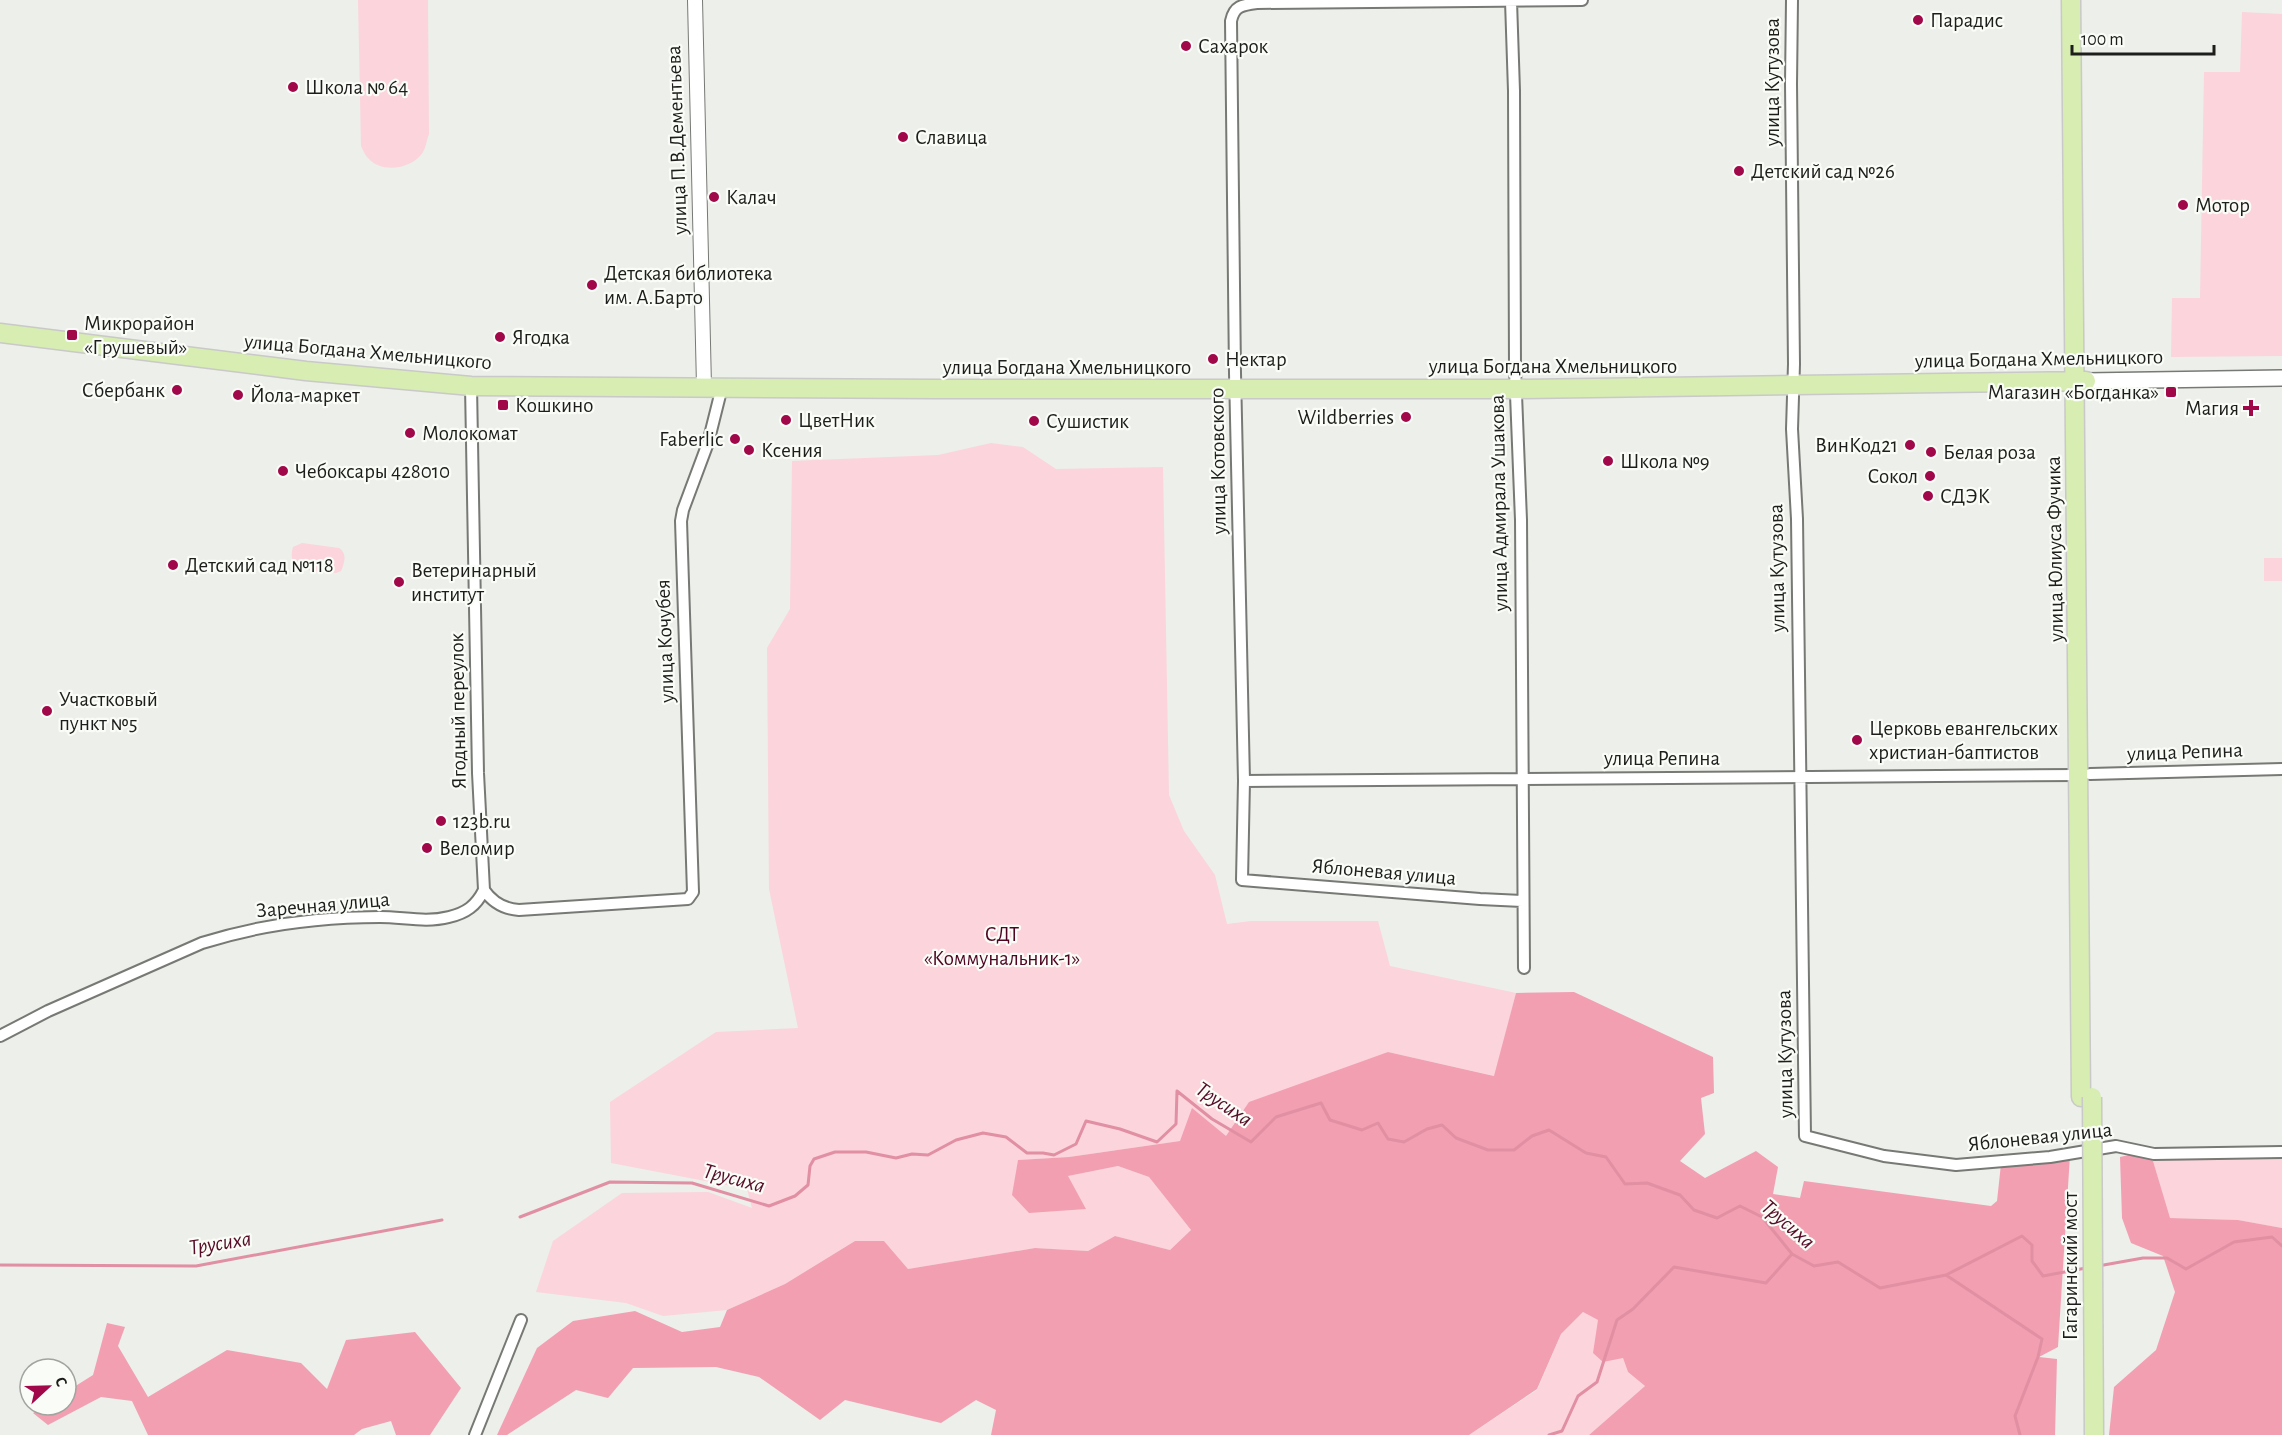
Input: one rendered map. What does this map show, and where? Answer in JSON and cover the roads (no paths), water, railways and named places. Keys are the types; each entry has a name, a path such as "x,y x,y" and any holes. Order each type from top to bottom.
{"main road":[{"name":"улица Юлиуса Фучика","path":"2071,0 2081,381"},
{"name":"улица Юлиуса Фучика","path":"2082,0 2081,381 2087,1097"},
{"name":"улица Богдана Хмельницкого","path":"0,333 306,370 471,386 1516,389 2282,378"},
{"name":"Гагаринский мост","path":"2084,1435 2087,1097"},
{"name":"Гагаринский мост","path":"2087,1097 2094,1435"}],"street":[{"name":"улица П.В.Дементьева","path":"695,0 713,387"},
{"path":"1511,2 1582,0"},
{"name":"улица Кутузова","path":"1792,0 1794,386 1792,429 1797,519 1805,1136"},
{"name":"улица Котовского","path":"1242,880 1244,781 1231,42 1233,12 1236,8 1257,3 1511,2"},
{"name":"улица Адмирала Ушакова","path":"1511,2 1516,389 1521,520 1524,968"},
{"name":"Ягодный переулок","path":"471,386 478,773 484,890"},
{"name":"улица Кочубея","path":"484,890 495,902 509,909 688,899 693,892 681,521 708,443 713,387"},
{"name":"улица Репина","path":"1244,781 2085,774 2282,769"},
{"name":"Яблоневая улица","path":"1242,880 1522,901"},
{"name":"Заречная улица","path":"0,1035 48,1011 202,943 221,937 304,921 379,917 436,920 465,911 474,905 484,890"},
{"name":"Яблоневая улица","path":"1805,1136 1884,1156 1956,1164 2050,1157 2116,1146 2154,1154 2282,1152"},
{"path":"475,1435 521,1320"}],"waterway":[{"name":"Трусиха","path":"520,1217 610,1182 692,1183 769,1206 795,1196 808,1185 810,1166 814,1159 835,1152 866,1152 896,1158 912,1154 928,1155 956,1140 983,1133 1006,1137 1027,1153 1054,1155 1076,1144 1086,1121 1120,1129 1157,1142 1176,1124 1177,1091 1212,1119 1251,1142 1276,1117 1321,1103 1330,1120 1362,1130 1378,1123 1388,1139 1404,1142 1427,1129 1442,1125 1456,1138 1488,1150 1514,1150 1532,1136 1549,1130 1586,1153 1606,1157 1625,1184 1647,1183 1680,1195 1694,1210 1717,1218 1740,1206 1762,1217 1792,1254 1814,1266 1838,1262 1880,1288 1946,1275 2022,1236 2032,1245 2032,1261 2043,1276 2086,1268"},
{"name":"Трусиха","path":"0,1265 196,1266 442,1220"},
{"name":"Трусиха","path":"2098,1266 2143,1258 2167,1258 2186,1269 2234,1242 2272,1237 2282,1246"},
{"path":"1549,1435 1562,1431 1578,1396 1597,1382 1617,1320 1633,1309 1674,1267 1766,1283 1792,1254"},
{"path":"1946,1275 2042,1339 2038,1357 2015,1416 2020,1435"}],"place":[{"name":"Парадис","path":"1918,20"},
{"name":"Сахарок","path":"1186,46"},
{"name":"Школа № 64","path":"293,87"},
{"name":"Славица","path":"903,137"},
{"name":"Детский сад №26","path":"1739,171"},
{"name":"Калач","path":"714,197"},
{"name":"Мотор","path":"2183,205"},
{"name":"Детская библиотека им. А.Барто","path":"592,285"},
{"name":"Микрорайон «Грушевый»","path":"72,335"},
{"name":"Ягодка","path":"500,337"},
{"name":"Нектар","path":"1213,359"},
{"name":"Сбербанк","path":"177,390"},
{"name":"Магазин «Богданка»","path":"2171,392"},
{"name":"Йола-маркет","path":"238,395"},
{"name":"Кошкино","path":"503,405"},
{"name":"Магия","path":"2251,408"},
{"name":"Wildberries","path":"1406,417"},
{"name":"ЦветНик","path":"786,420"},
{"name":"Сушистик","path":"1034,421"},
{"name":"Молокомат","path":"410,433"},
{"name":"Faberlic","path":"735,439"},
{"name":"ВинКод21","path":"1910,445"},
{"name":"Ксения","path":"749,450"},
{"name":"Белая роза","path":"1931,452"},
{"name":"Школа №9","path":"1608,461"},
{"name":"Чебоксары 428010","path":"283,471"},
{"name":"Сокол","path":"1930,476"},
{"name":"СДЭК","path":"1928,496"},
{"name":"Детский сад №118","path":"173,565"},
{"name":"Ветеринарный институт","path":"399,582"},
{"name":"Участковый пункт №5","path":"47,711"},
{"name":"Церковь евангельских христиан-баптистов","path":"1857,740"},
{"name":"123b.ru","path":"441,821"},
{"name":"Веломир","path":"427,848"}],"park label":[{"name":"СДТ «Коммунальник-1»","path":"1002,946"}]}
